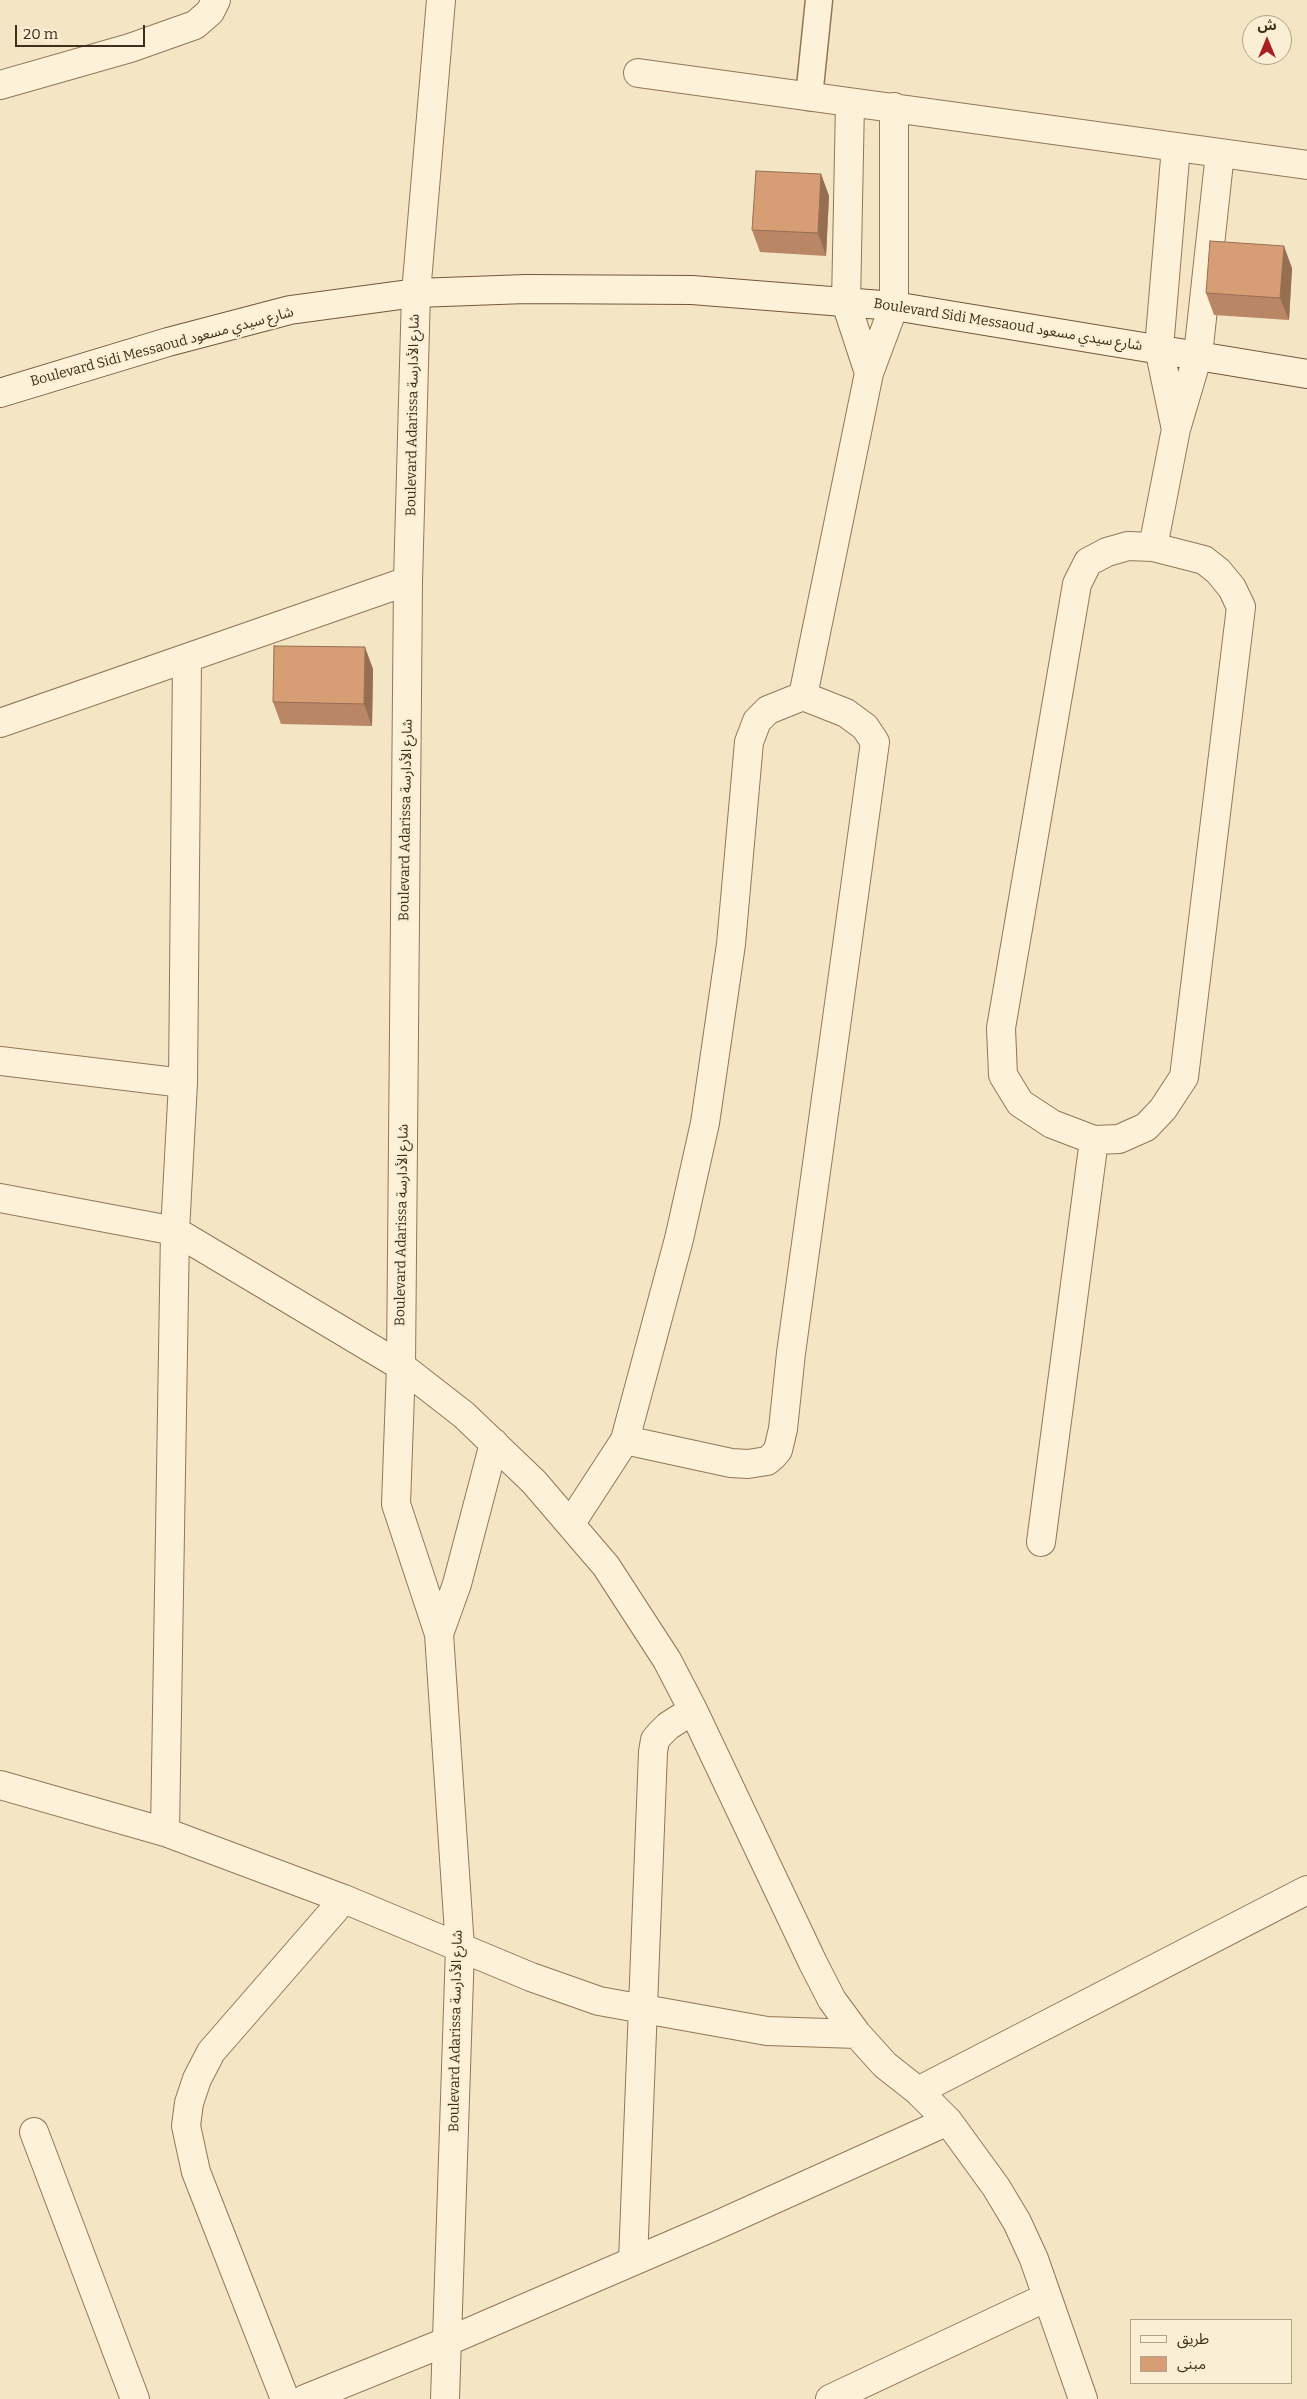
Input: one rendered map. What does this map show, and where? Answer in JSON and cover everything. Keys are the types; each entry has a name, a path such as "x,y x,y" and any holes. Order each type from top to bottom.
{"street":[{"path":"0,85 130,48 195,25 210,12 216,0"},
{"name":"Boulevard Adarissa شارع الأدارسة","path":"441,0 416,292 408,581 400,1366 396,1504 439,1634 460,1948 445,2399"},
{"path":"638,73 1307,165"},
{"path":"850,103 846,303 869,373"},
{"path":"803,696 869,373 894,306 894,107"},
{"path":"1176,147 1159,348 1176,429"},
{"path":"1153,547 1176,429 1198,355 1220,153"},
{"name":"Boulevard Sidi Messaoud شارع سيدي مسعود","path":"0,392 168,342 290,310 416,292 526,289 692,290 894,306 1159,348 1307,374"},
{"path":"1128,546 1153,547 1204,560 1218,570 1232,588 1241,607 1184,1077 1163,1108 1146,1127 1119,1139 1094,1140 1052,1124 1020,1104 1003,1075 1001,1028 1077,584 1088,562 1107,552 1128,546"},
{"path":"0,723 408,581"},
{"path":"165,1832 175,1231 183,1082 187,659"},
{"path":"570,1523 625,1440 679,1238 706,1123 731,944 749,742 757,721 768,710 803,696 846,713 864,727 875,742 791,1353 784,1429 778,1450 773,1456 766,1461 748,1464 732,1463 625,1440"},
{"path":"0,1061 183,1082"},
{"path":"1041,1542 1094,1140"},
{"path":"0,1198 175,1231 400,1366 441,1396 494,1443 570,1523 606,1566 638,1613 693,1710 812,1963 832,2000 857,2034 885,2065 918,2091 948,2121 973,2153 1017,2222 1034,2259 1083,2399"},
{"name":"Boulevard Adarissa شارع الأدارسة","path":"439,1634 460,1576 494,1443"},
{"path":"633,2261 641,2010 653,1752 655,1740 660,1734 668,1726 693,1710"},
{"path":"0,1785 165,1832 344,1899 531,1977 599,2001 766,2031 857,2034"},
{"path":"918,2091 1307,1890"},
{"path":"285,2399 196,2172 186,2126 189,2103 197,2079 211,2052 344,1899"},
{"path":"305,2399 446,2342 948,2121"},
{"path":"34,2132 136,2399"},
{"path":"830,2399 1047,2297"}],"lane":[{"path":"810,97 819,0"}],"building":[{"path":"756,171 821,174 818,233 752,230"},
{"path":"1210,241 1284,246 1280,298 1206,293"},
{"path":"274,646 365,647 364,704 273,702"}]}
